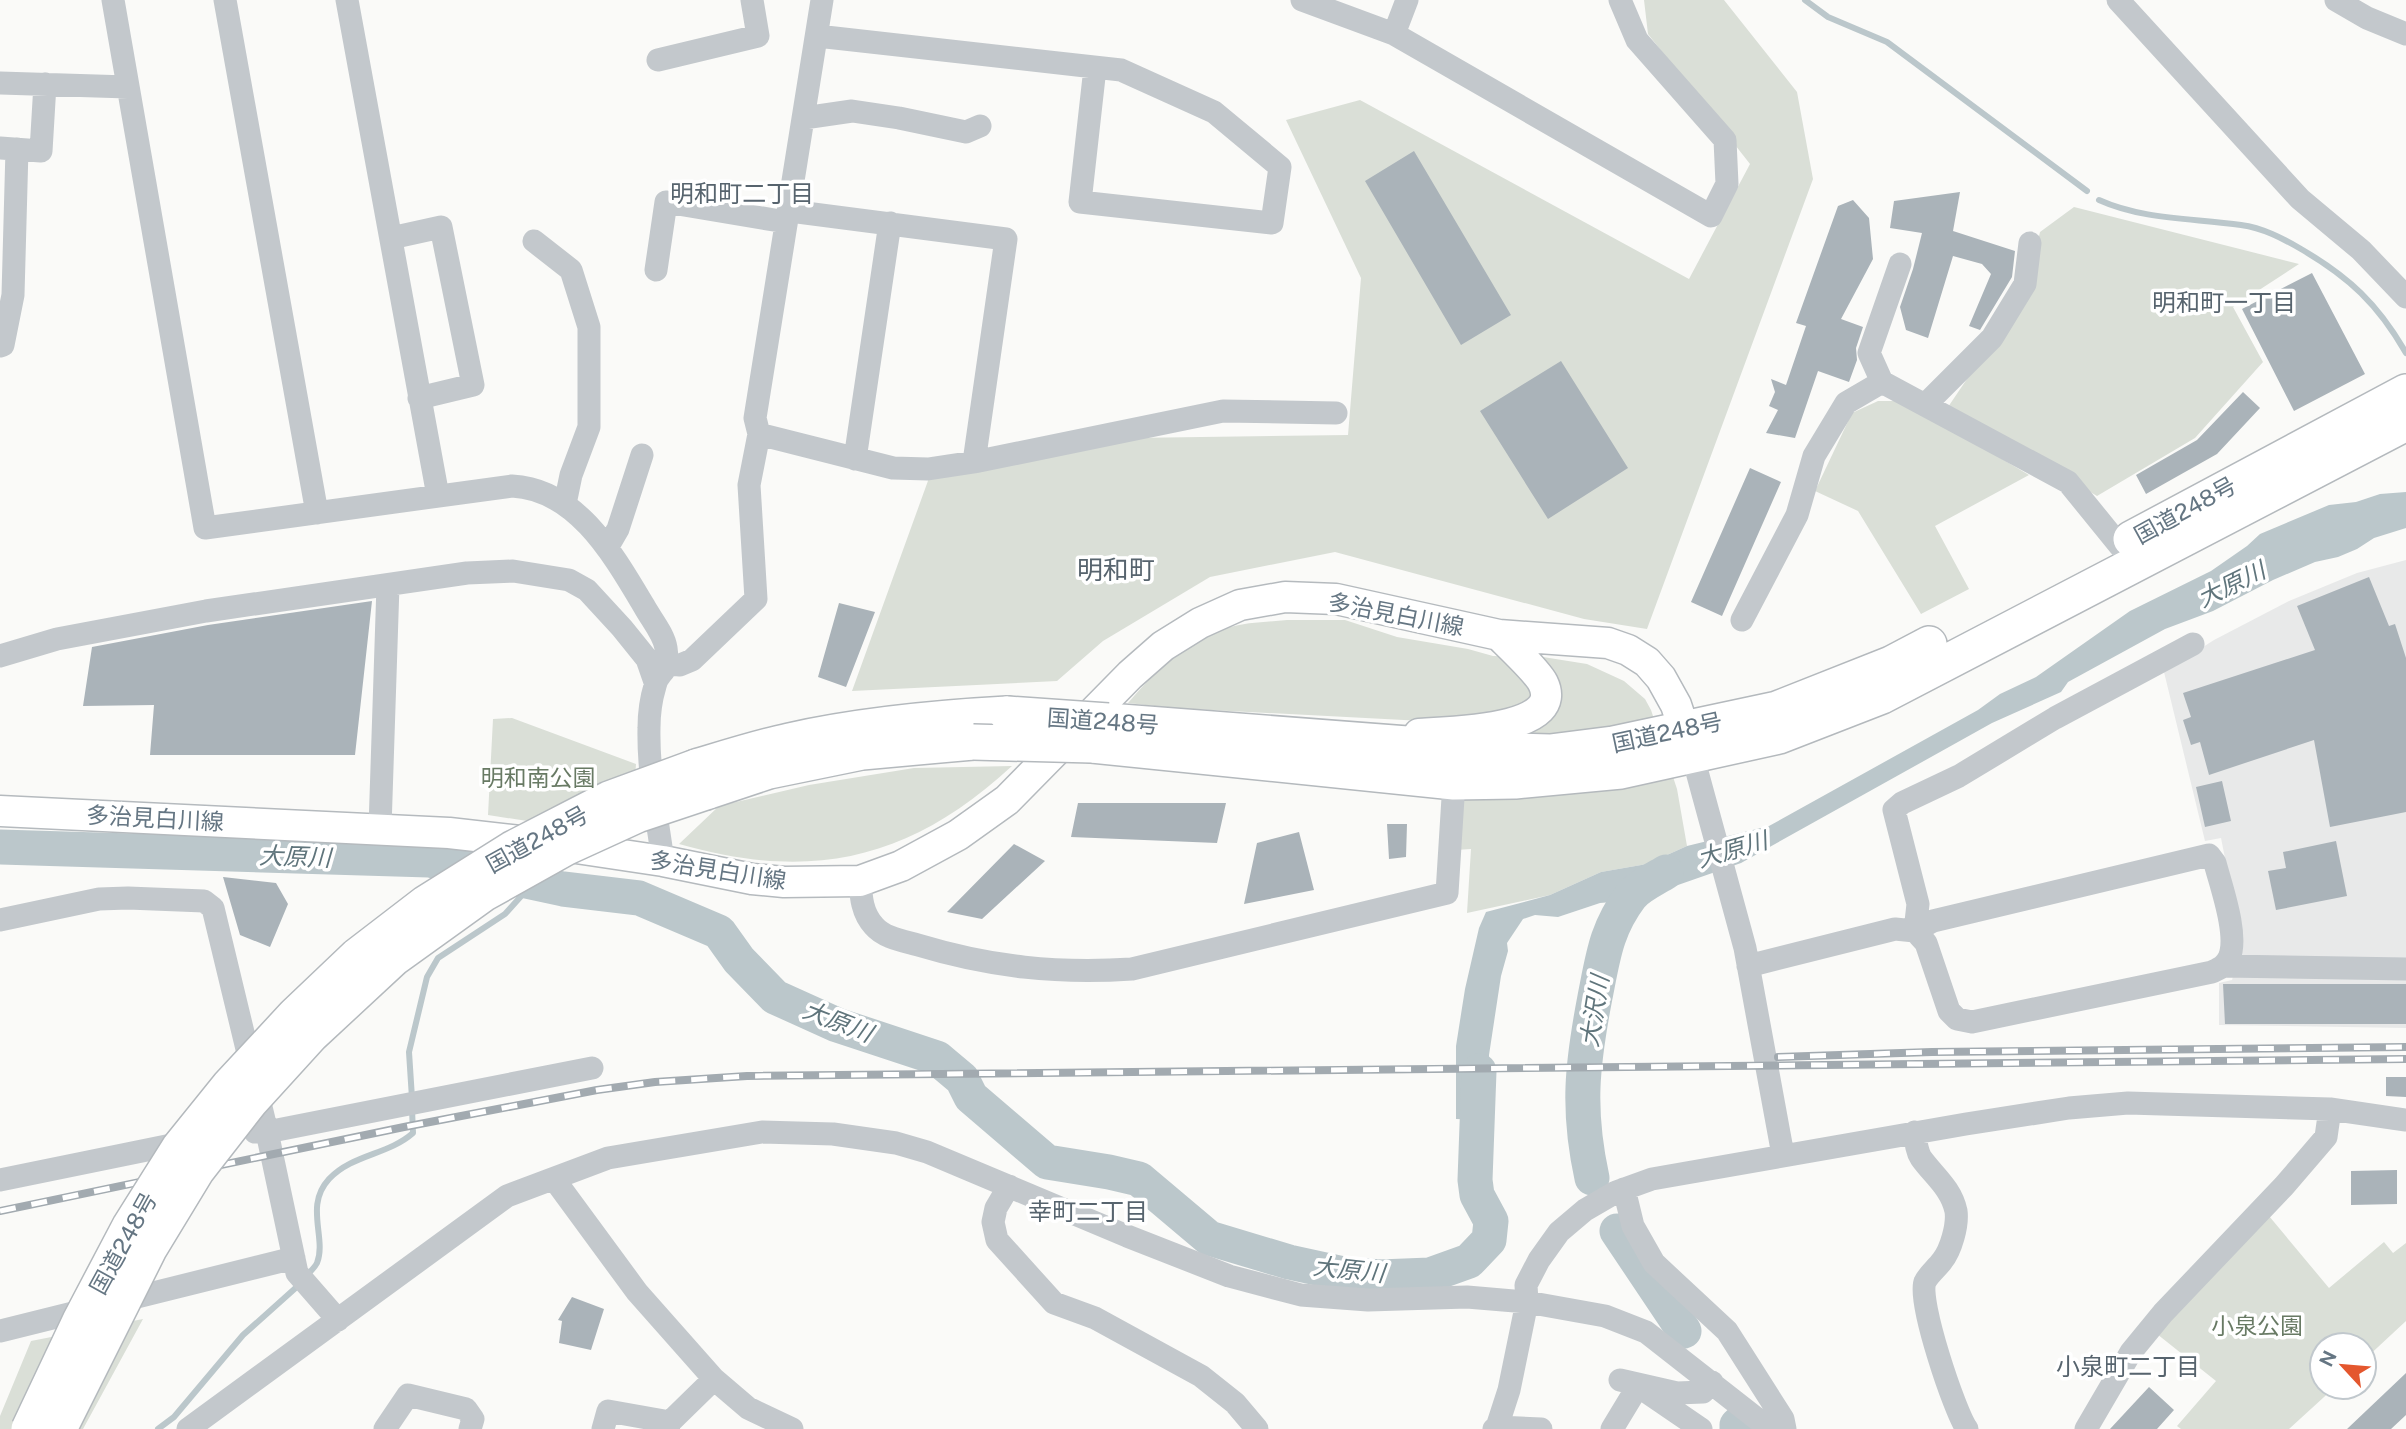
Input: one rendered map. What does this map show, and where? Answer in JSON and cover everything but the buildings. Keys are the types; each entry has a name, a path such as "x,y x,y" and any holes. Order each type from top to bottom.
{"highway":[{"name":"国道248号","path":"59,1429 149,1249 197,1170 250,1102 310,1035 394,958 482,894 701,779 789,741 958,716 1007,714 1100,733 1454,782 1515,781 1620,771 1891,664 2120,546 2406,391"},
{"name":"国道248号","path":"29,1429 80,1321 130,1226 178,1148 229,1086 295,1015 357,956 426,903 512,849 609,799 701,779 769,771 862,752 1100,733 1349,740 1549,752 1613,744 1779,736 1882,696 2406,423"}],"main road":[{"name":"多治見白川線","path":"0,811 449,833 663,861 752,879 785,882 860,881 912,860 958,835 1007,800 1130,675 1163,646 1200,623 1240,604 1285,597 1336,599 1499,635 1608,643 1628,650 1647,662 1661,678 1676,705 1689,742"},
{"path":"1349,740 1497,727 1526,720 1539,709 1545,700 1546,691 1536,672 1499,635"}],"street":[{"path":"113,0 205,528 512,486 530,486 565,504 607,548 665,643 662,673 649,728 663,861"},
{"path":"225,0 317,513"},
{"path":"347,0 438,496"},
{"path":"658,60 758,36 752,0"},
{"path":"662,673 692,660 756,599 749,485 759,434 755,418 822,0"},
{"path":"1302,0 1394,34 1712,216 1727,184 1725,140 1637,40 1620,0"},
{"path":"1394,34 1407,0"},
{"path":"2118,0 2300,199 2361,250 2406,297"},
{"path":"2336,0 2367,18 2406,34"},
{"path":"817,36 1121,70 1214,112 1280,167 1272,223 1080,202 1096,68"},
{"path":"0,83 128,87"},
{"path":"1,347 13,295 7,245 8,149 41,151 45,85"},
{"path":"804,118 852,111 966,132 980,126"},
{"path":"656,270 666,202 788,217 890,223 1006,239 974,462"},
{"path":"855,459 890,223"},
{"path":"391,238 442,227 473,384 419,398"},
{"path":"534,241 570,270 589,327 589,427 571,475 565,504"},
{"path":"1926,404 1992,338 2025,284 2030,243"},
{"path":"1900,264 1870,353 1882,382 2068,482 2120,546"},
{"path":"1742,621 1797,515 1814,456 1846,403 1882,382"},
{"path":"759,434 893,468 928,469 1223,411 1336,412"},
{"path":"607,548 618,529 642,455"},
{"path":"0,656 44,642 206,611 467,573 513,571 569,580 587,590 662,673"},
{"path":"380,828 388,585"},
{"path":"2193,643 2055,718 1986,761 1902,803 1894,810 1918,904 1915,931 1933,956 1949,1011 1957,1019 1972,1022 2212,972 2224,966 2406,969"},
{"path":"1689,742 1746,957 1783,1156"},
{"path":"860,881 862,904 874,928 889,936 966,958 1016,967 1087,972 1132,969 1447,893 1454,782"},
{"path":"1746,957 1895,929 1915,931 1933,921 2208,855 2216,863 2233,938 2231,955 2224,966"},
{"path":"0,920 99,899 204,901 213,908 267,1132 297,1273 338,1320"},
{"path":"0,1180 229,1133 267,1132 592,1068"},
{"path":"1541,1429 1496,1428 1509,1390 1527,1302 1526,1285 1539,1260 1559,1232 1584,1210 1624,1189 1652,1179 1915,1132 2069,1108 2128,1103 2330,1109 2406,1120"},
{"path":"2085,1429 2126,1360 2163,1313 2284,1186 2326,1137 2330,1109"},
{"path":"188,1429 507,1196 608,1158 762,1132 833,1134 896,1143 927,1152 1229,1276 1301,1295 1368,1300 1467,1297 1527,1302 1605,1316 1646,1332 1712,1382 1761,1426"},
{"path":"1915,1132 1921,1158 1949,1192 1956,1213 1951,1242 1944,1259 1924,1283 1924,1294 1955,1408 1967,1429"},
{"path":"554,1179 637,1292 715,1379 748,1408 792,1429"},
{"path":"1009,1186 996,1208 993,1222 997,1240 1054,1303 1095,1318 1201,1376 1236,1403 1257,1429"},
{"path":"1624,1189 1633,1226 1654,1263 1727,1331 1783,1419 1785,1429"},
{"path":"0,1331 294,1258"},
{"path":"603,1429 608,1411 669,1425 715,1379"},
{"path":"1629,1383 1677,1393 1703,1392 1712,1382"},
{"path":"1617,1427 1629,1383"},
{"path":"1629,1383 1702,1429"},
{"path":"385,1429 408,1395 466,1409 473,1419 470,1429"}],"shaded area":[{"path":"2406,560 2406,1028 2219,1025 2219,983 2232,980 2242,944 2221,838 2205,841 2164,672 2214,640 2289,601 2357,573"}],"green space":[{"path":"1644,0 1724,0 1797,92 1813,179 1647,629 1584,619 1335,552 1210,577 1103,641 1057,681 852,691 929,478 1130,438 1348,435 1361,278 1286,120 1360,100 1689,279 1750,164 1648,34"},
{"path":"2074,207 2299,264 2233,307 2263,362 2195,438 2097,496 1948,407 2026,292 2040,232"},
{"path":"1878,401 1904,401 2029,475 1935,526 1969,589 1921,614 1858,511 1815,491 1852,413"},
{"path":"1287,620 1345,620 1397,637 1493,656 1543,657 1587,664 1624,681 1645,699 1651,710 1677,789 1687,846 1647,864 1601,872 1550,895 1467,913 1471,849 1456,850 1461,723 1172,708 1128,703 1172,658 1198,640 1234,626"},
{"name":"明和南公園","path":"512,718 636,764 631,837 488,815 493,719"},
{"path":"1012,766 974,798 936,823 897,842 857,854 816,861 773,861 727,855 679,844 719,806 809,785 914,768"},
{"name":"小泉公園","path":"2269,1216 2329,1288 2384,1242 2393,1253 2406,1243 2406,1321 2378,1347 2378,1331 2308,1331 2308,1401 2320,1401 2289,1429 2181,1429 2177,1426 2216,1381 2157,1334"},
{"path":"143,1319 83,1429 0,1429 0,1416 31,1341"}],"water":[{"path":"2406,492 2406,528 2374,538 2338,557 2315,562 2213,611 2165,629 2068,682 2061,692 1992,723 1741,863 1635,900 1600,903 1558,917 1535,915 1523,919 1507,943 1508,951 1501,976 1489,1055 1486,1120 1456,1119 1456,1046 1465,989 1479,928 1486,912 1550,895 1601,872 1647,864 1687,846 1769,826 1978,710 2000,694 2036,677 2130,611 2211,571 2260,534 2329,505 2356,502 2380,494"}],"waterway":[{"path":"1805,0 1828,17 1887,42 2087,191"},
{"path":"2099,200 2151,215 2249,226 2279,237 2318,259 2348,281 2385,320 2406,353"},
{"name":"大原川","path":"0,847 429,860 563,889 639,898 719,932 739,960 775,997 837,1025 937,1058 962,1079 971,1097 1047,1162 1139,1179 1209,1238 1289,1262 1344,1274 1380,1277 1430,1275 1469,1261 1489,1240 1491,1221 1477,1195 1475,1180 1479,1071"},
{"name":"大沢川","path":"1592,1178 1584,1130 1584,1066 1603,956 1616,920 1631,896 1666,872"},
{"path":"412,1098 409,1052 427,977 438,958 505,914 532,884"},
{"path":"307,1275 317,1263 319,1253 317,1211 322,1189 329,1179 349,1164 393,1146 413,1133 412,1109"},
{"name":"大沢川","path":"1617,1231 1684,1331"},
{"path":"158,1429 174,1417 243,1335 300,1284"}],"railway":[{"path":"1778,1057 1932,1052 2406,1047"},
{"path":"0,1211 597,1090 655,1082 747,1076 2406,1059"}],"district":[{"name":"明和町二丁目","path":"742,193"},
{"name":"明和町一丁目","path":"2224,302"},
{"name":"明和町","path":"1116,569"},
{"name":"幸町二丁目","path":"1088,1211"},
{"name":"小泉町二丁目","path":"2128,1366"}]}
